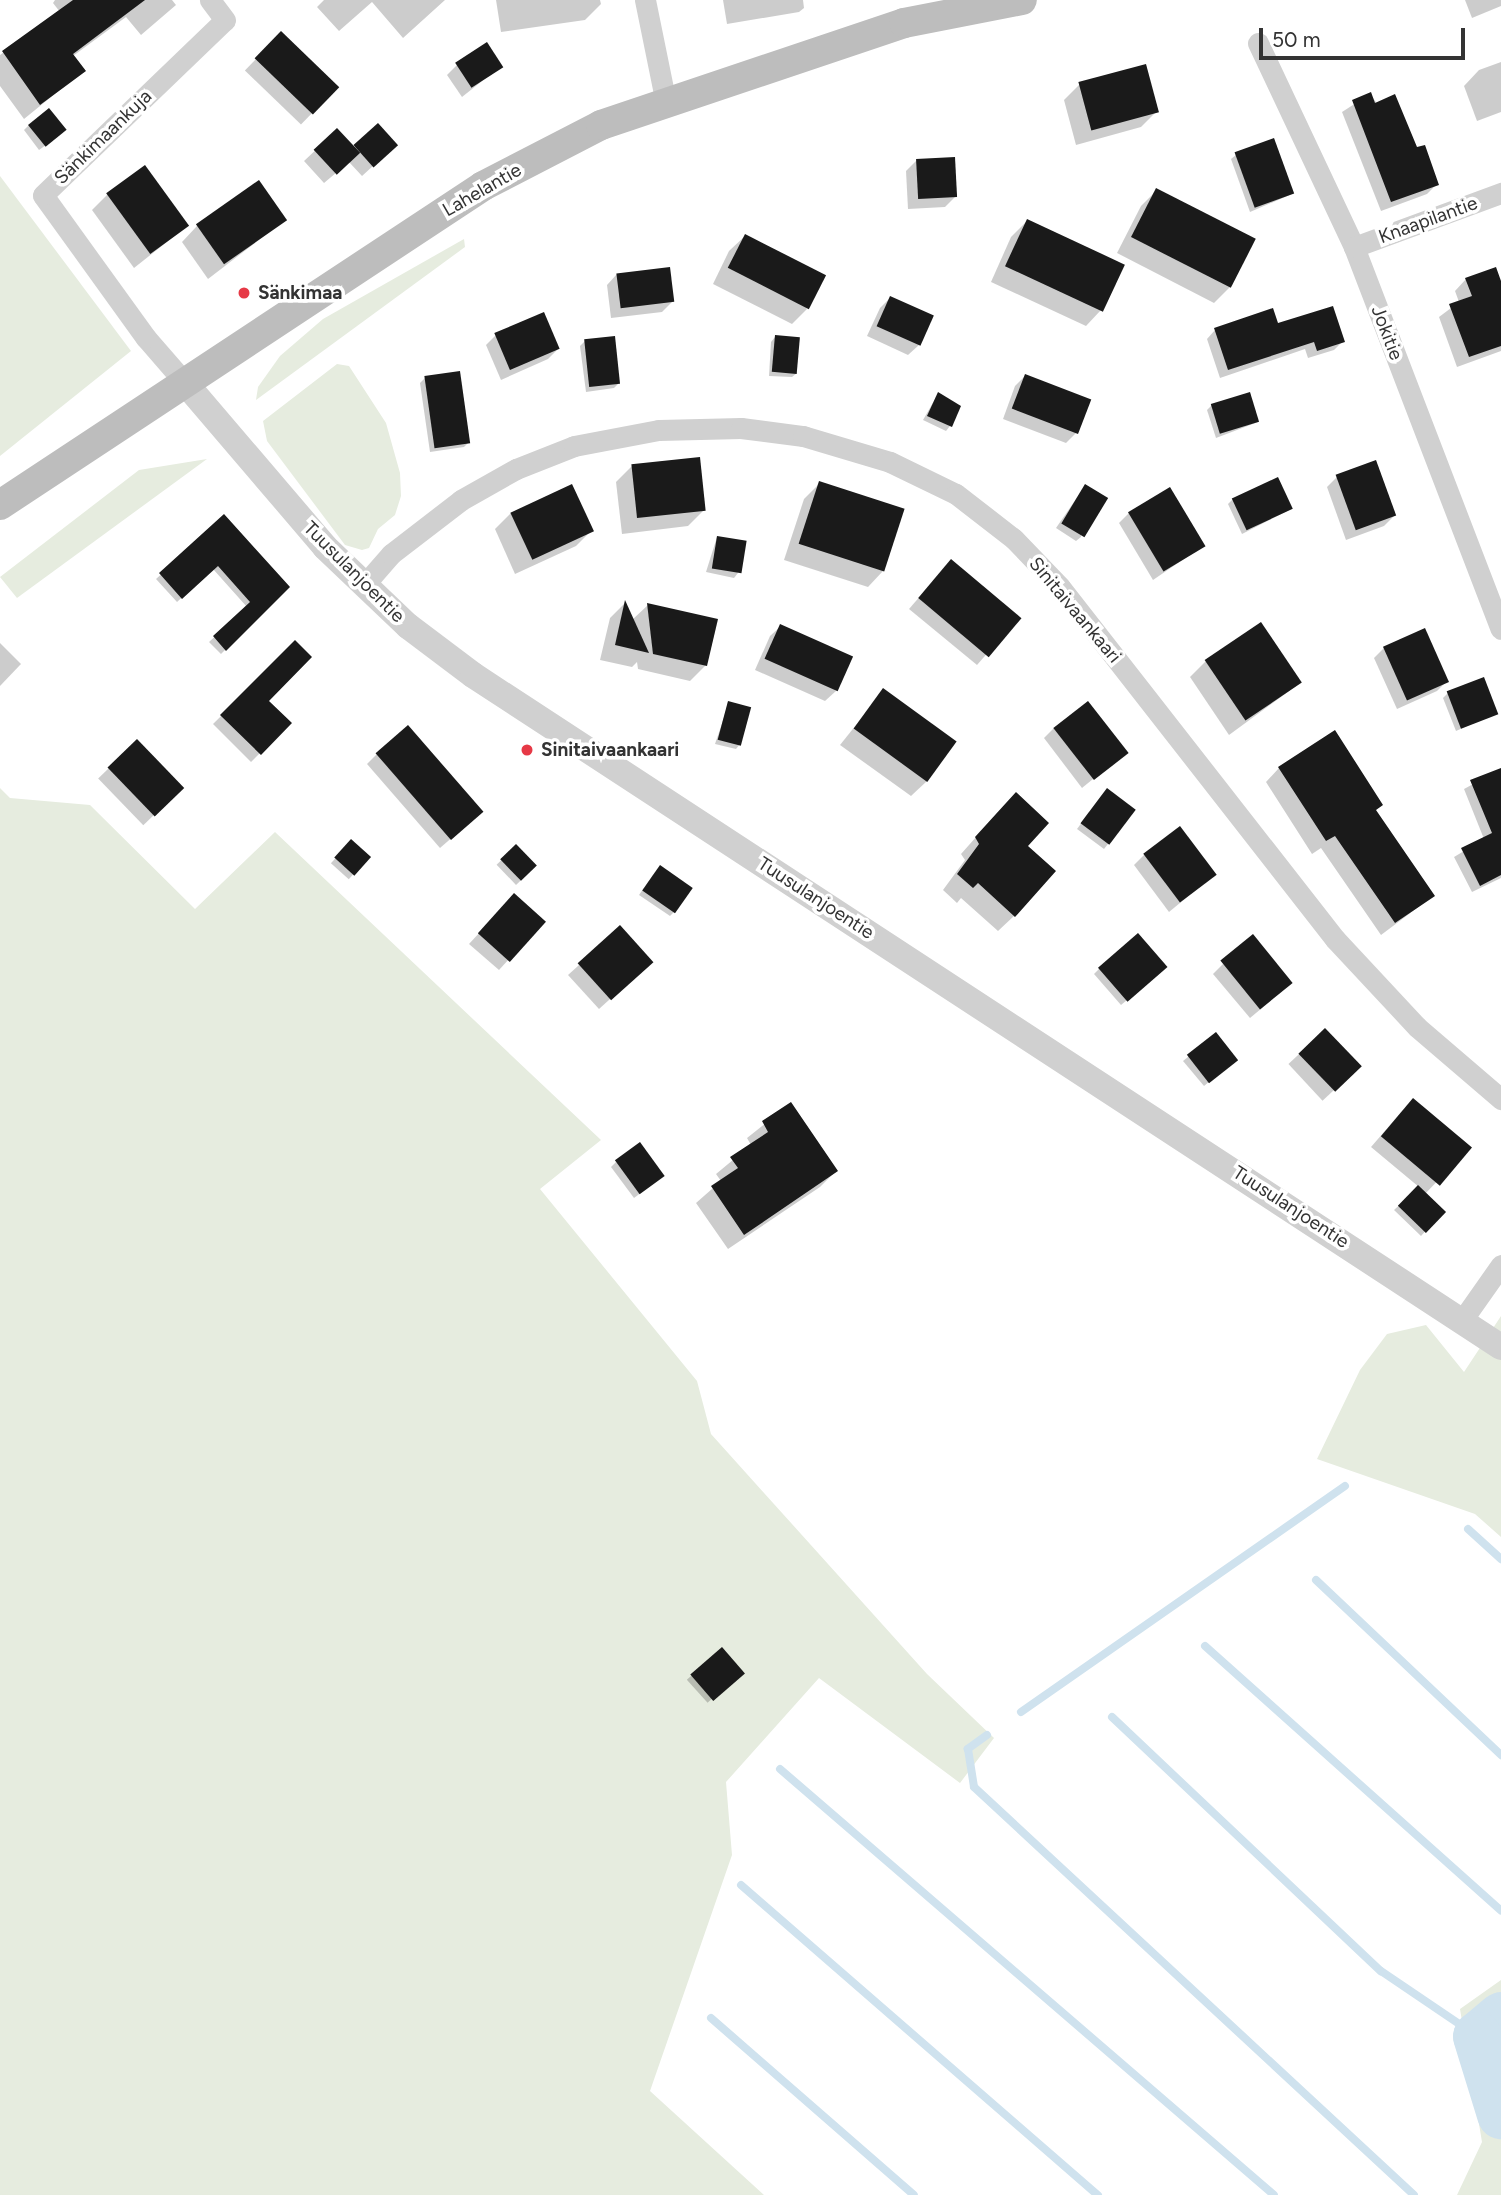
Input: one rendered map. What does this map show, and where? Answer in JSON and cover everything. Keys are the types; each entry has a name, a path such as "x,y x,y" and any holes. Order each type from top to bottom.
{"main road":[{"name":"Lahelantie","path":"0,505 483,186 601,125 904,23 1022,0"}],"street":[{"name":"Sänkimaankuja","path":"186,384 146,338 43,195 225,20 210,0"},
{"path":"646,0 666,103"},
{"name":"Jokitie","path":"1258,43 1354,247 1501,629"},
{"name":"Knaapilantie","path":"1354,247 1501,193"},
{"name":"Tuusulanjoentie","path":"186,384 268,483 364,585 473,675 1501,1347"},
{"name":"Sinitaivaankaari","path":"364,585 391,554 461,500 516,470 574,446 659,430 741,428 803,436 890,462 956,495 1014,539 1060,587 1335,939 1417,1027 1501,1099"},
{"path":"1463,1320 1501,1265"}],"shaded area":[{"path":"0,176 131,351 0,456"},
{"path":"464,239 465,247 256,400 258,387 280,356 323,319"},
{"path":"337,364 349,366 386,423 400,473 401,496 395,515 378,529 369,548 362,550 345,545 267,441 263,421"},
{"path":"207,459 17,598 0,577 139,470"},
{"path":"0,788 10,798 90,805 195,909 275,832 601,1140 540,1189 697,1381 711,1434 927,1674 994,1738 960,1783 819,1678 726,1782 732,1855 650,2091 764,2195 0,2195"},
{"path":"1501,1316 1501,1537 1475,1514 1317,1459 1360,1370 1387,1334 1426,1325 1464,1372"},
{"path":"1501,1980 1501,2195 1457,2195 1482,2142 1460,2009"}],"building":[{"path":"73,0 145,0 73,54 86,71 40,105 2,51"},
{"path":"281,31 339,87 313,115 255,58"},
{"path":"487,42 503,67 471,88 455,63"},
{"path":"1146,64 1159,112 1091,130 1078,82"},
{"path":"1371,92 1375,103 1395,94 1417,147 1425,145 1439,185 1391,202 1352,100"},
{"path":"49,108 67,130 46,147 28,125"},
{"path":"378,123 398,145 374,167 353,145"},
{"path":"337,128 360,153 337,175 314,150"},
{"path":"1274,138 1294,193 1255,208 1235,152"},
{"path":"955,157 957,197 918,199 916,159"},
{"path":"145,165 189,226 150,254 106,193"},
{"path":"259,180 287,220 224,264 196,224"},
{"path":"1156,188 1256,239 1231,288 1131,237"},
{"path":"1027,219 1125,265 1103,312 1005,266"},
{"path":"745,234 826,275 809,309 728,268"},
{"path":"670,267 674,302 621,308 616,274"},
{"path":"1496,267 1501,281 1501,346 1469,357 1449,304 1472,296 1465,278"},
{"path":"890,296 934,316 920,346 877,326"},
{"path":"1333,306 1345,342 1317,351 1314,342 1228,370 1214,328 1273,308 1278,323"},
{"path":"544,312 560,349 510,370 494,333"},
{"path":"775,335 800,337 797,374 772,372"},
{"path":"615,336 620,384 589,387 584,339"},
{"path":"460,371 470,443 435,448 424,376"},
{"path":"1025,374 1091,399 1078,434 1012,409"},
{"path":"938,392 961,406 952,427 927,416"},
{"path":"1250,392 1259,422 1220,434 1211,404"},
{"path":"700,457 706,511 637,518 631,464"},
{"path":"1376,460 1396,515 1356,530 1336,475"},
{"path":"1278,477 1293,509 1247,530 1232,499"},
{"path":"819,481 905,509 884,572 799,544"},
{"path":"572,484 594,531 532,560 510,513"},
{"path":"1085,484 1108,498 1084,537 1061,523"},
{"path":"1170,487 1206,546 1164,571 1128,512"},
{"path":"224,514 290,587 226,651 213,636 250,602 218,566 182,599 159,573"},
{"path":"717,536 747,541 741,573 712,569"},
{"path":"951,559 1021,618 989,657 918,598"},
{"path":"625,600 649,653 615,645"},
{"path":"647,603 718,619 707,666 653,654"},
{"path":"1261,622 1302,683 1245,721 1205,660"},
{"path":"780,624 853,657 838,691 765,659"},
{"path":"1425,628 1449,682 1407,701 1383,647"},
{"path":"295,640 312,657 269,701 292,723 261,755 220,715"},
{"path":"1484,677 1498,714 1461,729 1447,691"},
{"path":"883,688 957,741 927,782 854,728"},
{"path":"728,701 751,707 741,746 718,740"},
{"path":"1088,701 1129,753 1094,780 1053,728"},
{"path":"408,725 483,812 451,840 376,753"},
{"path":"1335,730 1383,805 1376,810 1435,896 1395,923 1335,836 1326,841 1278,767"},
{"path":"137,739 184,788 155,816 108,767"},
{"path":"1501,768 1501,875 1480,886 1461,848 1492,833 1470,780"},
{"path":"1107,788 1136,810 1109,845 1081,823"},
{"path":"1016,792 1049,823 1028,846 1056,871 1015,917 978,883 973,888 957,874 979,844 975,837"},
{"path":"1180,826 1217,875 1180,902 1143,854"},
{"path":"351,839 371,857 354,876 334,858"},
{"path":"516,844 537,866 521,881 500,859"},
{"path":"660,865 693,888 675,913 642,890"},
{"path":"514,893 546,922 510,962 478,933"},
{"path":"620,925 653,962 611,1000 578,963"},
{"path":"1138,933 1168,967 1128,1002 1098,968"},
{"path":"1253,934 1293,983 1260,1009 1220,960"},
{"path":"1325,1028 1362,1066 1335,1092 1298,1054"},
{"path":"1216,1032 1238,1060 1209,1083 1187,1055"},
{"path":"1413,1098 1472,1147 1440,1186 1381,1136"},
{"path":"791,1102 838,1171 744,1235 711,1186 738,1168 730,1157 768,1132 762,1121"},
{"path":"640,1142 665,1176 640,1194 615,1160"},
{"path":"1418,1185 1446,1212 1426,1233 1398,1206"},
{"path":"722,1647 745,1673 713,1701 690,1675"}],"waterway":[{"path":"1021,1712 1345,1486"},
{"path":"1468,1529 1501,1559"},
{"path":"1316,1580 1501,1755"},
{"path":"1205,1646 1501,1911"},
{"path":"1112,1717 1381,1971 1477,2036"},
{"path":"987,1735 968,1749 974,1787 1414,2195"},
{"path":"780,1769 1274,2195"},
{"path":"741,1885 1098,2195"},
{"path":"1501,2016 1477,2036 1501,2114"},
{"path":"711,2018 914,2195"}],"place":[{"name":"Sänkimaa","path":"244,293"},
{"name":"Sinitaivaankaari","path":"527,750"}]}
